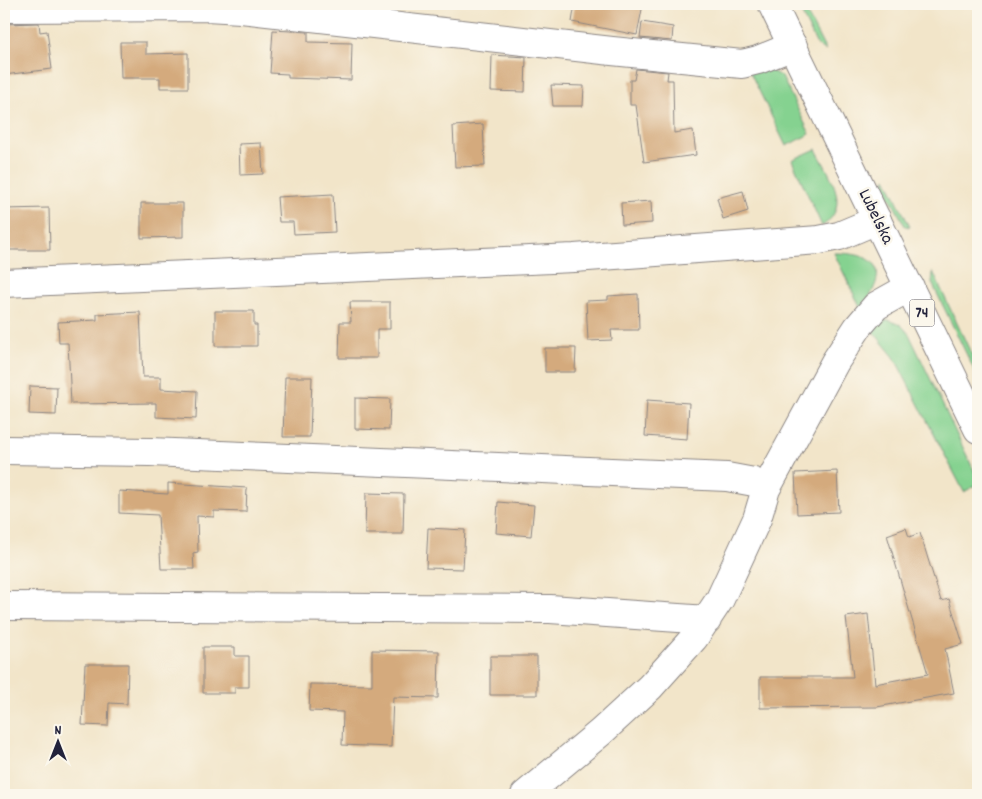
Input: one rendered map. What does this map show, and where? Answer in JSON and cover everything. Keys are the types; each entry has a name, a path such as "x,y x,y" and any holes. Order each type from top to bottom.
{"street":[{"name":"Lubelska","path":"772,4 978,429"},
{"path":"4,8 206,6 742,64 758,60 793,46"},
{"path":"4,283 574,258 774,244 839,236 877,220"},
{"path":"525,795 601,732 650,687 678,657 708,620 720,599 757,519 766,490 818,392 862,320 876,306 910,287"},
{"path":"4,450 150,452 728,477 754,482 766,490"},
{"path":"4,606 550,608 708,620"}],"green space":[{"path":"797,4 802,4 826,51 817,45"},
{"path":"770,70 782,77 810,134 786,146 750,72"},
{"path":"816,149 831,179 837,199 836,209 831,218 822,226 792,160"},
{"path":"886,178 910,227 905,226 884,186"},
{"path":"834,253 862,257 871,261 876,267 875,285 861,309"},
{"path":"933,272 978,368 978,378 932,283"},
{"path":"889,320 901,325 909,334 978,479 978,484 964,492 894,357 871,329 880,321"}],"building":[{"path":"575,4 643,4 637,35 572,22"},
{"path":"642,22 673,27 672,41 640,38"},
{"path":"39,23 40,32 47,31 52,69 4,75 4,24"},
{"path":"273,30 308,32 308,42 352,43 351,80 288,78 288,74 270,73"},
{"path":"120,42 146,42 146,54 188,53 188,88 160,88 160,78 121,78"},
{"path":"492,55 526,57 525,92 491,91"},
{"path":"636,69 668,72 667,80 673,80 674,133 693,130 696,155 644,162 636,105 630,105 630,80 634,80"},
{"path":"551,85 584,86 583,106 553,106"},
{"path":"483,124 485,166 455,167 453,126"},
{"path":"261,143 263,174 240,175 239,144"},
{"path":"743,191 748,211 723,219 717,198"},
{"path":"333,194 335,232 294,234 293,222 279,222 277,197"},
{"path":"651,201 652,223 622,225 621,203"},
{"path":"141,203 183,203 183,237 141,238"},
{"path":"49,208 50,250 4,250 4,209"},
{"path":"638,294 639,330 611,330 612,340 588,341 586,301 608,300 608,296"},
{"path":"350,302 390,302 390,329 377,329 377,358 339,358 340,322 351,322"},
{"path":"215,311 254,311 254,325 257,325 257,346 215,346"},
{"path":"140,312 143,377 161,377 161,389 197,391 196,419 156,417 156,403 71,404 68,343 59,343 58,322 97,320 97,314"},
{"path":"545,348 576,348 575,372 545,372"},
{"path":"285,377 312,377 310,437 283,437"},
{"path":"30,386 57,387 56,415 29,414"},
{"path":"355,398 390,399 389,430 355,429"},
{"path":"647,400 689,403 687,439 645,436"},
{"path":"837,471 839,512 797,514 795,473"},
{"path":"168,483 247,488 246,512 214,511 214,517 197,516 198,552 193,553 194,569 161,569 158,515 119,513 119,491 168,494"},
{"path":"366,493 404,494 403,534 365,534"},
{"path":"498,502 534,505 531,536 496,533"},
{"path":"428,528 465,530 463,569 426,568"},
{"path":"906,528 909,537 920,533 941,601 949,599 963,644 945,649 954,693 877,707 760,708 760,677 853,677 846,617 868,614 875,684 928,674 887,535"},
{"path":"203,647 235,647 235,656 249,656 249,687 235,687 235,693 203,693"},
{"path":"372,650 439,651 438,698 393,697 391,747 342,745 343,712 309,711 310,684 372,685"},
{"path":"490,656 537,656 537,695 490,695"},
{"path":"85,664 128,664 127,704 109,703 108,726 82,725"}]}
